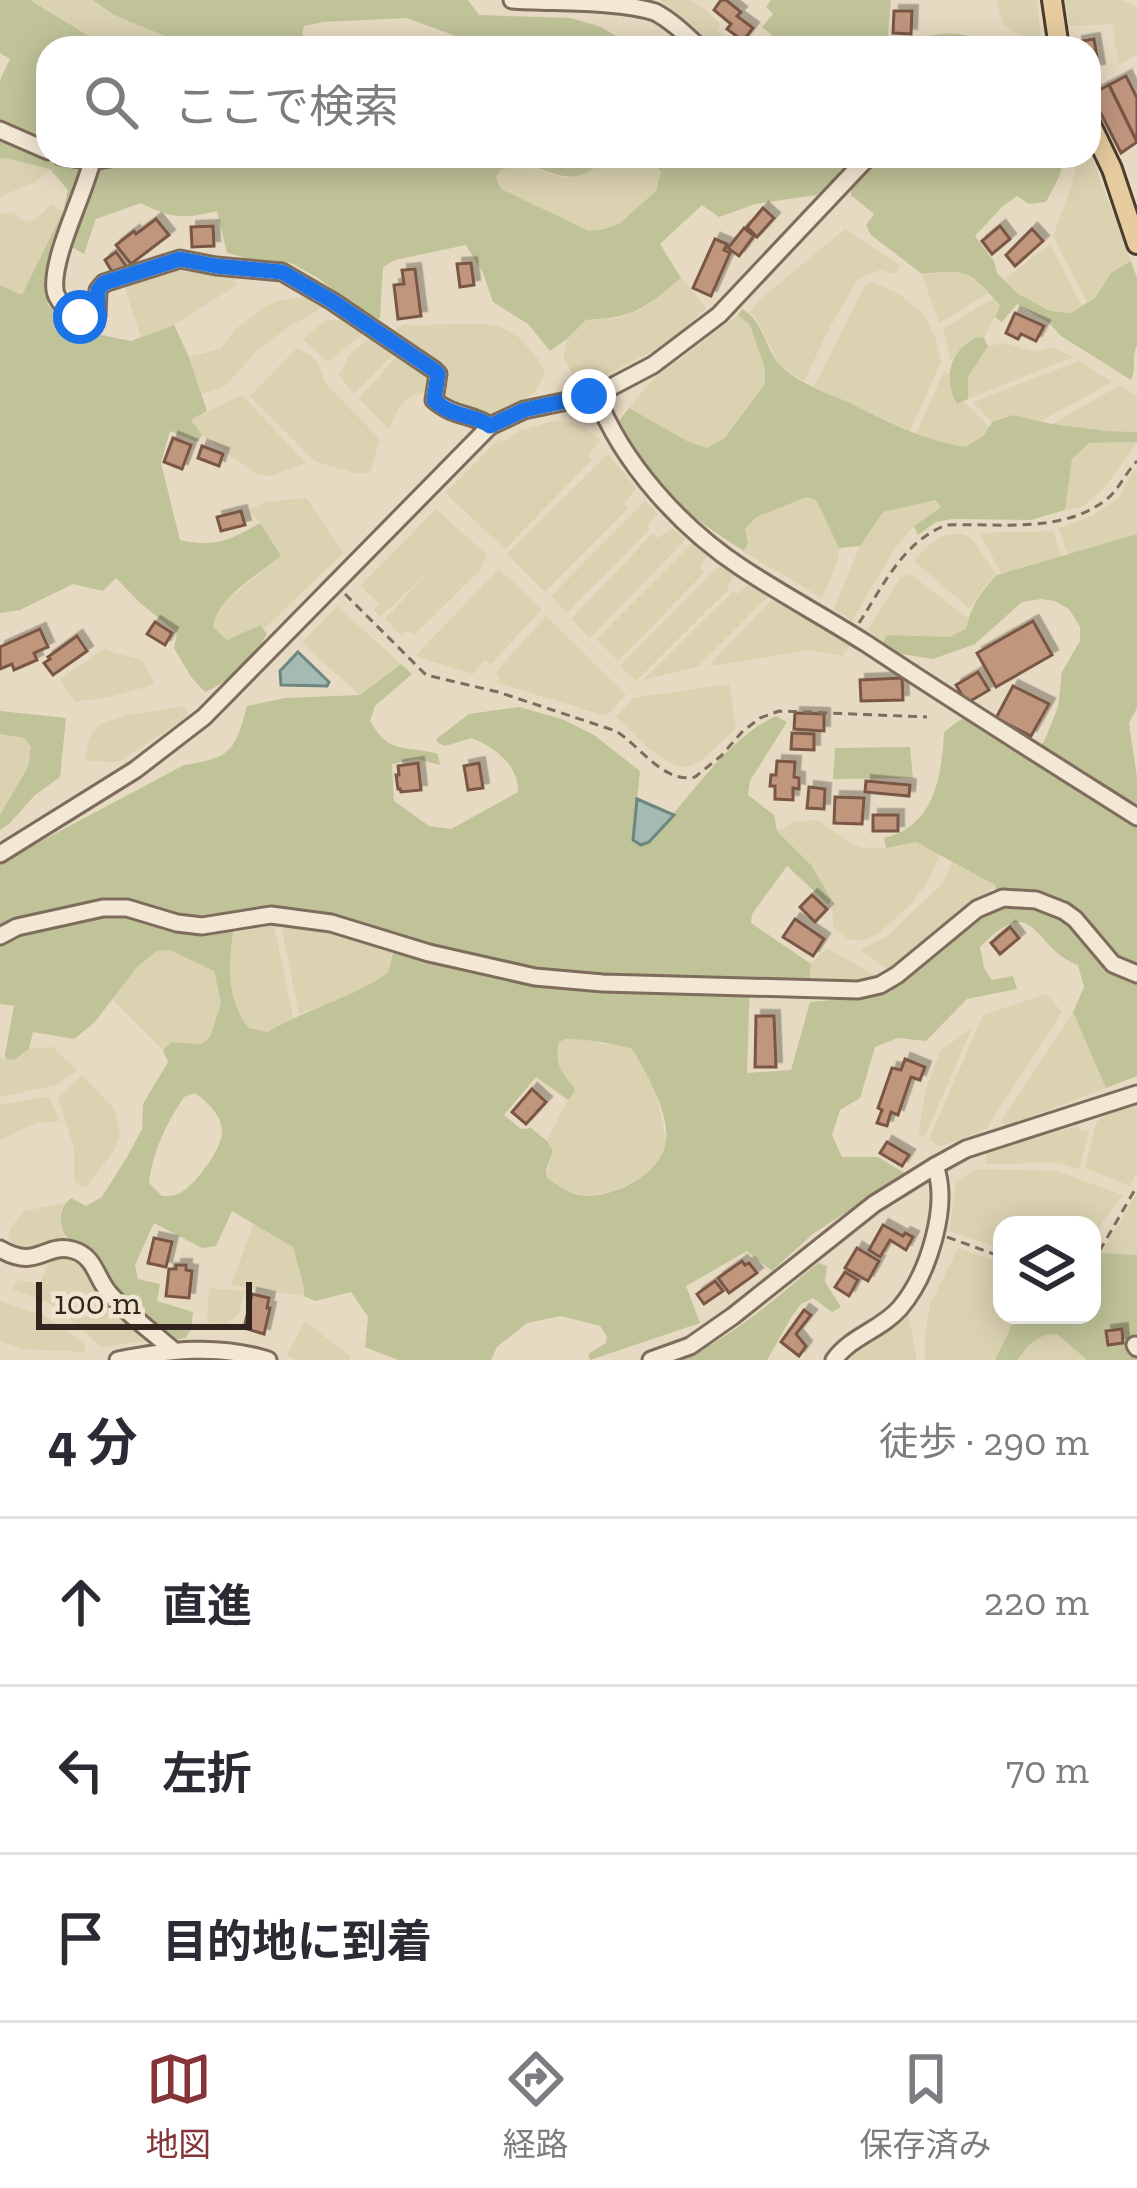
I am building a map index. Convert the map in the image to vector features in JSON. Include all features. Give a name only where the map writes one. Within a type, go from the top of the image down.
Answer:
[{"type":"main road","points":[[1052,0],[1057,36]]},
{"type":"main road","points":[[1101,146],[1137,244]]},
{"type":"street","points":[[512,0],[635,5],[687,36]]},
{"type":"street","points":[[0,130],[36,146]]},
{"type":"street","points":[[90,168],[61,253],[55,289],[74,316],[88,320],[97,316],[98,290],[104,283],[180,259],[282,272],[434,370],[439,380],[434,400],[441,407],[490,426]]},
{"type":"street","points":[[0,854],[82,806],[176,741],[490,426],[524,410],[596,395],[652,365],[719,315],[858,168]]},
{"type":"street","points":[[596,395],[629,457],[703,538],[739,566],[1137,818]]},
{"type":"street","points":[[0,935],[16,927],[103,908],[127,908],[202,926],[271,915],[331,922],[429,953],[535,977],[858,990],[897,975],[977,909],[1004,898],[1036,900],[1064,911],[1113,964],[1137,974]]},
{"type":"street","points":[[651,1360],[690,1346],[874,1204],[966,1149],[1137,1094]]},
{"type":"street","points":[[833,1360],[848,1343],[901,1306],[918,1277],[936,1233],[941,1181],[935,1166]]},
{"type":"street","points":[[0,1249],[27,1259],[59,1249],[80,1253],[94,1265],[108,1292],[173,1351]]},
{"type":"street","points":[[694,1360],[704,1335]]},
{"type":"street","points":[[118,1360],[216,1348],[268,1360]]},
{"type":"path","points":[[851,634],[902,557],[934,530],[947,525],[1064,521],[1112,496],[1137,461]]},
{"type":"path","points":[[335,584],[426,675],[498,692],[616,730],[659,767],[685,779],[695,777],[760,718],[779,711],[928,717]]},
{"type":"path","points":[[1101,1248],[1137,1186]]},
{"type":"path","points":[[936,1233],[993,1254]]},
{"type":"shaded area","points":[[30,0],[93,0],[114,15],[165,36],[89,36]]},
{"type":"shaded area","points":[[660,0],[689,0],[721,25],[717,30],[725,36],[702,36]]},
{"type":"shaded area","points":[[996,0],[1037,0],[1041,36],[1020,36],[1003,24]]},
{"type":"shaded area","points":[[1065,0],[1121,0],[1137,7],[1137,54],[1119,65],[1112,24],[1069,26]]},
{"type":"shaded area","points":[[0,159],[50,169],[37,181],[0,197]]},
{"type":"shaded area","points":[[509,168],[531,168],[566,178],[594,168],[661,171],[656,191],[620,223],[589,231],[500,189],[496,179],[501,170]]},
{"type":"shaded area","points":[[1076,168],[1096,168],[1131,261],[1111,273],[1096,297],[1087,302],[1053,236]]},
{"type":"shaded area","points":[[51,205],[64,212],[22,296],[0,285],[0,213],[13,212],[21,220],[33,221]]},
{"type":"shaded area","points":[[845,229],[901,266],[895,274],[880,270],[858,279],[804,381],[781,367],[755,316],[749,313]]},
{"type":"shaded area","points":[[1050,244],[1082,306],[1071,313],[1050,311],[1018,295],[1004,280]]},
{"type":"shaded area","points":[[167,269],[234,278],[237,285],[174,325],[141,337],[125,288]]},
{"type":"shaded area","points":[[961,271],[989,293],[939,323],[922,275]]},
{"type":"shaded area","points":[[681,278],[706,308],[655,350],[580,388],[564,359],[568,338],[586,320],[620,318],[644,308]]},
{"type":"shaded area","points":[[871,282],[897,293],[923,313],[935,337],[941,362],[910,431],[814,387],[865,285]]},
{"type":"shaded area","points":[[306,297],[323,307],[258,350],[225,386],[202,394],[189,357],[220,349],[265,306]]},
{"type":"shaded area","points":[[994,298],[1000,305],[984,338],[966,342],[951,361],[943,329]]},
{"type":"shaded area","points":[[738,315],[750,325],[765,383],[725,438],[707,448],[629,408],[651,381]]},
{"type":"shaded area","points":[[327,320],[340,320],[365,332],[328,362],[302,339]]},
{"type":"shaded area","points":[[490,324],[520,338],[545,372],[535,393],[490,417],[445,401],[442,389],[391,333],[401,325]]},
{"type":"shaded area","points":[[372,336],[394,354],[354,394],[339,375],[350,354]]},
{"type":"shaded area","points":[[1005,343],[1036,352],[1051,347],[1073,357],[968,399],[968,377],[979,359],[988,346]]},
{"type":"shaded area","points":[[297,348],[312,356],[325,383],[380,439],[370,473],[316,462],[250,396]]},
{"type":"shaded area","points":[[398,355],[432,374],[429,391],[409,397],[389,429],[359,398]]},
{"type":"shaded area","points":[[1079,361],[1112,382],[1041,421],[1013,415],[992,422],[973,402]]},
{"type":"shaded area","points":[[944,371],[950,375],[956,404],[964,402],[989,427],[966,448],[916,434]]},
{"type":"shaded area","points":[[1120,385],[1137,397],[1137,432],[1052,424]]},
{"type":"shaded area","points":[[242,395],[306,463],[270,476],[255,473],[202,435],[191,420]]},
{"type":"shaded area","points":[[553,421],[572,423],[601,440],[588,455],[592,460],[505,549],[445,493],[499,439],[504,442],[519,431]]},
{"type":"shaded area","points":[[1137,442],[1105,487],[1082,507],[1065,510],[1072,459],[1089,443]]},
{"type":"shaded area","points":[[608,454],[636,488],[624,504],[628,509],[545,592],[507,554]]},
{"type":"shaded area","points":[[1137,470],[1137,535],[1068,556],[1059,528],[1094,515],[1119,497]]},
{"type":"shaded area","points":[[807,497],[816,500],[839,548],[822,598],[744,552],[748,543],[745,529],[756,517]]},
{"type":"shaded area","points":[[307,498],[343,553],[263,630],[259,626],[227,640],[213,627],[221,605],[281,556],[248,510],[265,502]]},
{"type":"shaded area","points":[[936,499],[941,507],[914,526],[895,548],[852,621],[834,609],[860,546],[883,512]]},
{"type":"shaded area","points":[[645,501],[658,514],[648,525],[650,529],[567,613],[551,596]]},
{"type":"shaded area","points":[[436,509],[487,555],[480,570],[414,635],[407,630],[402,636],[385,619],[434,567],[380,617],[374,610],[379,603],[360,586]]},
{"type":"shaded area","points":[[672,528],[686,539],[590,638],[571,619],[653,533],[658,538]]},
{"type":"shaded area","points":[[1053,531],[1062,558],[1002,574],[979,533]]},
{"type":"shaded area","points":[[953,534],[973,540],[997,575],[970,609],[914,561],[930,544]]},
{"type":"shaded area","points":[[692,543],[707,556],[700,567],[704,573],[618,661],[596,639]]},
{"type":"shaded area","points":[[720,565],[735,575],[729,589],[636,681],[620,666]]},
{"type":"shaded area","points":[[499,569],[542,609],[491,664],[485,660],[473,674],[415,656]]},
{"type":"shaded area","points":[[910,574],[968,618],[966,630],[948,638],[888,635],[883,642],[868,630],[900,578]]},
{"type":"shaded area","points":[[751,582],[768,597],[699,666],[643,680],[733,591],[738,594]]},
{"type":"shaded area","points":[[772,600],[851,645],[842,656],[810,650],[714,666],[712,662]]},
{"type":"shaded area","points":[[337,606],[401,664],[360,695],[302,643]]},
{"type":"shaded area","points":[[546,616],[626,695],[606,716],[495,682],[500,678],[496,672]]},
{"type":"shaded area","points":[[105,648],[142,660],[155,684],[75,702],[60,679]]},
{"type":"shaded area","points":[[729,684],[736,728],[701,761],[687,767],[676,766],[648,748],[616,717],[633,698]]},
{"type":"shaded area","points":[[184,706],[188,713],[184,719],[118,762],[85,761],[89,738],[100,724]]},
{"type":"shaded area","points":[[0,734],[24,738],[31,747],[28,767],[0,815]]},
{"type":"shaded area","points":[[817,820],[864,848],[916,842],[940,855],[911,904],[878,934],[862,941],[848,939],[833,927],[832,899],[811,865],[777,831],[795,822]]},
{"type":"shaded area","points":[[952,862],[996,885],[889,970],[860,950],[886,937],[944,882]]},
{"type":"shaded area","points":[[274,925],[293,1017],[268,1032],[247,1028],[238,1014],[228,966],[234,933]]},
{"type":"shaded area","points":[[282,929],[327,931],[392,951],[388,974],[364,990],[299,1014]]},
{"type":"shaded area","points":[[827,948],[875,975],[866,981],[806,984],[811,964]]},
{"type":"shaded area","points":[[170,949],[214,971],[221,1003],[210,1038],[202,1044],[171,1042],[163,1050],[111,998],[137,967],[157,951]]},
{"type":"shaded area","points":[[1046,994],[1062,1012],[986,1129],[939,1147],[929,1139],[983,1015]]},
{"type":"shaded area","points":[[1073,1012],[1106,1088],[1006,1126],[1002,1120]]},
{"type":"shaded area","points":[[972,1028],[924,1138],[918,1134],[926,1090],[940,1051]]},
{"type":"shaded area","points":[[566,1039],[632,1049],[656,1092],[667,1143],[658,1161],[638,1180],[610,1192],[588,1196],[564,1190],[546,1177],[553,1151],[547,1141],[574,1093],[560,1072],[556,1055],[559,1042]]},
{"type":"shaded area","points":[[52,1047],[77,1070],[56,1085],[0,1097],[0,1058],[14,1060],[29,1049]]},
{"type":"shaded area","points":[[82,1075],[115,1110],[120,1134],[115,1149],[86,1187],[74,1182],[74,1149],[58,1097]]},
{"type":"shaded area","points":[[49,1096],[60,1121],[36,1123],[0,1140],[0,1105]]},
{"type":"shaded area","points":[[1137,1105],[1137,1172],[1130,1186],[1085,1168],[1097,1121]]},
{"type":"shaded area","points":[[1077,1126],[1089,1131],[1079,1169],[1059,1163],[985,1164],[987,1153]]},
{"type":"shaded area","points":[[975,1169],[1056,1171],[1123,1195],[1101,1224],[1101,1216],[993,1216],[993,1246],[949,1231],[956,1182]]},
{"type":"shaded area","points":[[1137,1193],[1137,1255],[1101,1253]]},
{"type":"shaded area","points":[[64,1203],[60,1212],[66,1238],[31,1251],[12,1244],[8,1236],[24,1211]]},
{"type":"shaded area","points":[[254,1223],[293,1247],[304,1296],[231,1285]]},
{"type":"shaded area","points":[[958,1248],[993,1260],[993,1324],[1014,1324],[995,1360],[925,1360],[930,1305]]},
{"type":"shaded area","points":[[63,1257],[83,1266],[99,1291],[148,1341],[101,1347],[49,1303],[13,1289],[18,1280],[40,1284],[48,1263]]},
{"type":"shaded area","points":[[209,1288],[245,1291],[238,1315],[226,1324],[207,1323]]},
{"type":"shaded area","points":[[0,1301],[44,1316],[85,1345],[84,1352],[24,1349],[0,1341]]},
{"type":"shaded area","points":[[908,1312],[917,1360],[842,1360],[843,1357]]},
{"type":"shaded area","points":[[305,1321],[349,1360],[296,1360],[287,1355]]},
{"type":"shaded area","points":[[1045,1334],[1057,1334],[1087,1360],[1018,1360],[1028,1344]]},
{"type":"green space","points":[[0,0],[30,0],[89,36],[36,36],[36,166],[0,159],[0,80],[10,59],[0,53]]},
{"type":"green space","points":[[93,0],[468,0],[479,15],[571,18],[616,36],[456,36],[407,18],[323,22],[304,26],[302,35],[306,36],[165,36],[114,15]]},
{"type":"green space","points":[[771,0],[891,0],[890,36],[773,36],[762,27],[773,14],[766,7]]},
{"type":"green space","points":[[46,168],[509,168],[496,178],[501,189],[589,231],[620,223],[656,191],[661,171],[657,168],[848,168],[816,195],[756,204],[719,217],[702,205],[660,244],[681,278],[638,310],[586,320],[550,351],[528,324],[493,302],[466,245],[395,260],[383,267],[380,319],[362,312],[291,263],[227,253],[217,211],[178,216],[141,203],[96,219],[84,254],[68,245],[57,251],[45,277],[48,305],[64,323],[131,341],[174,325],[207,411],[191,420],[202,435],[198,442],[170,431],[161,463],[180,540],[222,541],[260,523],[281,556],[240,587],[216,616],[213,627],[227,640],[260,625],[267,634],[240,668],[205,692],[174,648],[177,633],[116,578],[103,591],[73,584],[20,610],[0,613],[0,285],[22,295],[63,212],[68,190]]},
{"type":"green space","points":[[535,168],[593,168],[566,176]]},
{"type":"green space","points":[[872,168],[1062,168],[1046,202],[1029,204],[1017,196],[975,236],[997,273],[1018,294],[1050,311],[1071,313],[1096,297],[1111,273],[1131,261],[1137,278],[1137,345],[1131,380],[1017,304],[1002,322],[995,317],[1000,305],[973,278],[959,273],[922,274],[871,235],[866,225],[874,214],[851,190]]},
{"type":"green space","points":[[742,309],[756,321],[777,362],[790,374],[934,440],[966,447],[984,435],[992,422],[1013,415],[1052,424],[1137,432],[1137,442],[1089,443],[1072,459],[1065,510],[1031,520],[952,519],[936,522],[918,535],[914,526],[941,507],[936,500],[883,512],[860,546],[839,548],[816,500],[807,497],[756,517],[745,529],[748,543],[744,551],[705,525],[654,480],[619,421],[629,408],[707,448],[725,438],[765,383],[750,325],[738,315]]},
{"type":"green space","points":[[976,337],[984,338],[988,346],[968,377],[968,399],[957,404],[950,385],[951,366],[960,350]]},
{"type":"green space","points":[[1137,534],[1137,708],[1129,723],[1137,778],[1137,1076],[1106,1088],[1073,1012],[1084,987],[1078,965],[1024,923],[999,930],[980,947],[984,968],[992,980],[1013,976],[1017,989],[967,999],[926,1041],[898,1038],[875,1047],[860,1098],[840,1110],[832,1135],[842,1157],[878,1157],[906,1174],[814,1233],[772,1271],[747,1251],[686,1286],[700,1323],[590,1360],[588,1354],[606,1343],[607,1336],[600,1326],[561,1316],[527,1323],[497,1347],[491,1360],[398,1360],[365,1347],[368,1317],[351,1292],[315,1301],[304,1296],[293,1247],[232,1211],[216,1246],[202,1248],[154,1223],[135,1265],[138,1279],[160,1284],[157,1301],[193,1312],[186,1338],[175,1340],[129,1306],[99,1259],[66,1236],[62,1209],[71,1198],[86,1206],[102,1197],[142,1129],[143,1104],[168,1062],[163,1050],[171,1042],[202,1044],[210,1037],[221,1003],[214,971],[170,950],[157,951],[74,1039],[33,1032],[29,1049],[14,1060],[6,1059],[14,1006],[0,1004],[0,863],[184,765],[229,750],[247,706],[285,698],[360,695],[401,664],[412,674],[375,706],[370,721],[391,744],[438,754],[440,765],[417,759],[392,764],[394,801],[429,826],[451,829],[518,792],[510,765],[489,746],[472,738],[445,746],[438,743],[436,739],[469,714],[519,707],[562,719],[594,735],[640,771],[633,840],[641,845],[649,842],[724,755],[776,716],[787,722],[750,781],[748,795],[774,815],[777,831],[811,865],[832,900],[828,904],[787,866],[752,914],[751,923],[811,964],[806,984],[750,980],[747,1073],[791,1070],[810,1002],[886,991],[998,906],[995,885],[916,842],[886,848],[884,838],[901,832],[924,811],[937,782],[944,732],[964,717],[1029,753],[1044,742],[1058,707],[1062,672],[1080,641],[1080,627],[1069,609],[1041,599],[1022,602],[975,644],[933,659],[901,654],[883,642],[887,635],[949,637],[966,629],[977,600],[997,575]],"holes":[[[285,908],[329,915],[397,936],[388,973],[268,1032],[248,1028],[231,988],[236,916]],[[582,1040],[632,1049],[657,1096],[666,1135],[661,1156],[645,1174],[612,1192],[577,1194],[547,1178],[553,1151],[547,1141],[504,1115],[536,1077],[568,1100],[574,1093],[558,1062],[559,1042]],[[195,1093],[213,1109],[221,1138],[193,1182],[178,1194],[162,1196],[149,1183],[151,1171],[162,1137],[184,1097]]]},
{"type":"green space","points":[[0,711],[66,718],[60,777],[0,830],[0,815],[28,767],[31,747],[24,738],[0,734]]},
{"type":"green space","points":[[910,747],[913,778],[833,779],[835,748]]},
{"type":"green space","points":[[1101,1253],[1137,1255],[1137,1360],[1087,1360],[1057,1334],[1034,1341],[1018,1360],[995,1360],[1012,1325],[1101,1324]]},
{"type":"green space","points":[[818,1263],[827,1266],[825,1282],[841,1307],[832,1312],[813,1298],[801,1304],[767,1360],[677,1360],[733,1330]]},
{"type":"water","points":[[298,652],[329,682],[327,686],[281,685],[280,671]]},
{"type":"water","points":[[637,799],[674,815],[641,845],[633,840]]},
{"type":"building","points":[[726,0],[753,28],[747,36],[736,36],[727,29],[731,24],[714,10]]},
{"type":"building","points":[[894,11],[912,11],[911,34],[893,33]]},
{"type":"building","points":[[1126,76],[1137,98],[1137,142],[1109,85]]},
{"type":"building","points":[[1109,85],[1137,142],[1121,153],[1101,114],[1101,89]]},
{"type":"building","points":[[763,208],[774,218],[757,237],[747,227]]},
{"type":"building","points":[[156,219],[169,235],[131,264],[116,245]]},
{"type":"building","points":[[213,226],[214,246],[192,247],[191,227]]},
{"type":"building","points":[[1000,226],[1010,239],[992,254],[982,241]]},
{"type":"building","points":[[744,228],[754,236],[739,256],[728,248]]},
{"type":"building","points":[[1032,229],[1043,241],[1015,266],[1006,255]]},
{"type":"building","points":[[715,239],[727,244],[724,250],[730,253],[711,296],[693,288]]},
{"type":"building","points":[[116,252],[126,266],[114,275],[105,260]]},
{"type":"building","points":[[471,263],[474,285],[460,287],[457,264]]},
{"type":"building","points":[[415,269],[421,316],[398,319],[394,285],[404,284],[402,270]]},
{"type":"building","points":[[1015,313],[1044,326],[1036,341],[1006,333]]},
{"type":"building","points":[[173,438],[191,445],[182,469],[164,462]]},
{"type":"building","points":[[202,446],[223,454],[219,466],[198,458]]},
{"type":"building","points":[[241,511],[245,525],[221,531],[217,517]]},
{"type":"building","points":[[1033,621],[1052,655],[996,687],[977,653]]},
{"type":"building","points":[[155,622],[172,633],[165,645],[147,634]]},
{"type":"building","points":[[40,629],[48,647],[34,653],[37,660],[14,670],[12,664],[0,669],[0,647]]},
{"type":"building","points":[[77,636],[87,651],[53,675],[44,663]]},
{"type":"building","points":[[978,672],[989,690],[967,703],[956,685]]},
{"type":"building","points":[[902,678],[903,700],[861,701],[860,680]]},
{"type":"building","points":[[1013,686],[1049,704],[1031,736],[996,718]]},
{"type":"building","points":[[795,713],[824,714],[824,731],[794,729]]},
{"type":"building","points":[[792,733],[814,734],[814,750],[791,749]]},
{"type":"building","points":[[777,761],[795,762],[799,789],[793,788],[793,800],[775,799],[775,786],[770,786]]},
{"type":"building","points":[[418,763],[421,790],[401,792],[398,766]]},
{"type":"building","points":[[479,763],[483,788],[468,790],[464,766]]},
{"type":"building","points":[[866,781],[910,785],[909,796],[865,792]]},
{"type":"building","points":[[809,787],[825,789],[824,809],[807,808]]},
{"type":"building","points":[[835,797],[864,798],[862,824],[834,823]]},
{"type":"building","points":[[873,815],[898,815],[898,831],[873,831]]},
{"type":"building","points":[[812,895],[827,909],[815,922],[800,907]]},
{"type":"building","points":[[795,919],[824,939],[813,956],[783,937]]},
{"type":"building","points":[[1010,927],[1019,938],[1000,954],[991,943]]},
{"type":"building","points":[[756,1016],[774,1016],[776,1067],[755,1067]]},
{"type":"building","points":[[905,1059],[925,1067],[920,1080],[911,1077],[898,1115],[891,1112],[887,1126],[877,1123],[892,1068],[901,1070]]},
{"type":"building","points":[[532,1089],[546,1102],[526,1124],[512,1112]]},
{"type":"building","points":[[887,1142],[909,1155],[902,1166],[880,1153]]},
{"type":"building","points":[[883,1225],[913,1237],[906,1250],[890,1240],[880,1257],[869,1250]]},
{"type":"building","points":[[154,1238],[172,1242],[166,1267],[148,1263]]},
{"type":"building","points":[[857,1248],[879,1261],[868,1281],[845,1268]]},
{"type":"building","points":[[742,1261],[757,1273],[729,1293],[718,1278]]},
{"type":"building","points":[[176,1265],[192,1271],[189,1298],[166,1296],[169,1269]]},
{"type":"building","points":[[845,1272],[858,1280],[849,1296],[835,1287]]},
{"type":"building","points":[[715,1281],[723,1291],[704,1304],[697,1294]]},
{"type":"building","points":[[252,1294],[269,1298],[264,1334],[244,1328]]},
{"type":"building","points":[[804,1310],[811,1315],[796,1334],[806,1346],[799,1356],[781,1342]]},
{"type":"building","points":[[1122,1329],[1123,1343],[1108,1345],[1106,1331]]},
{"type":"route","points":[[80,317],[97,316],[98,290],[104,283],[180,259],[282,272],[434,370],[439,380],[434,400],[450,413],[490,426],[524,410],[589,396]]}]
